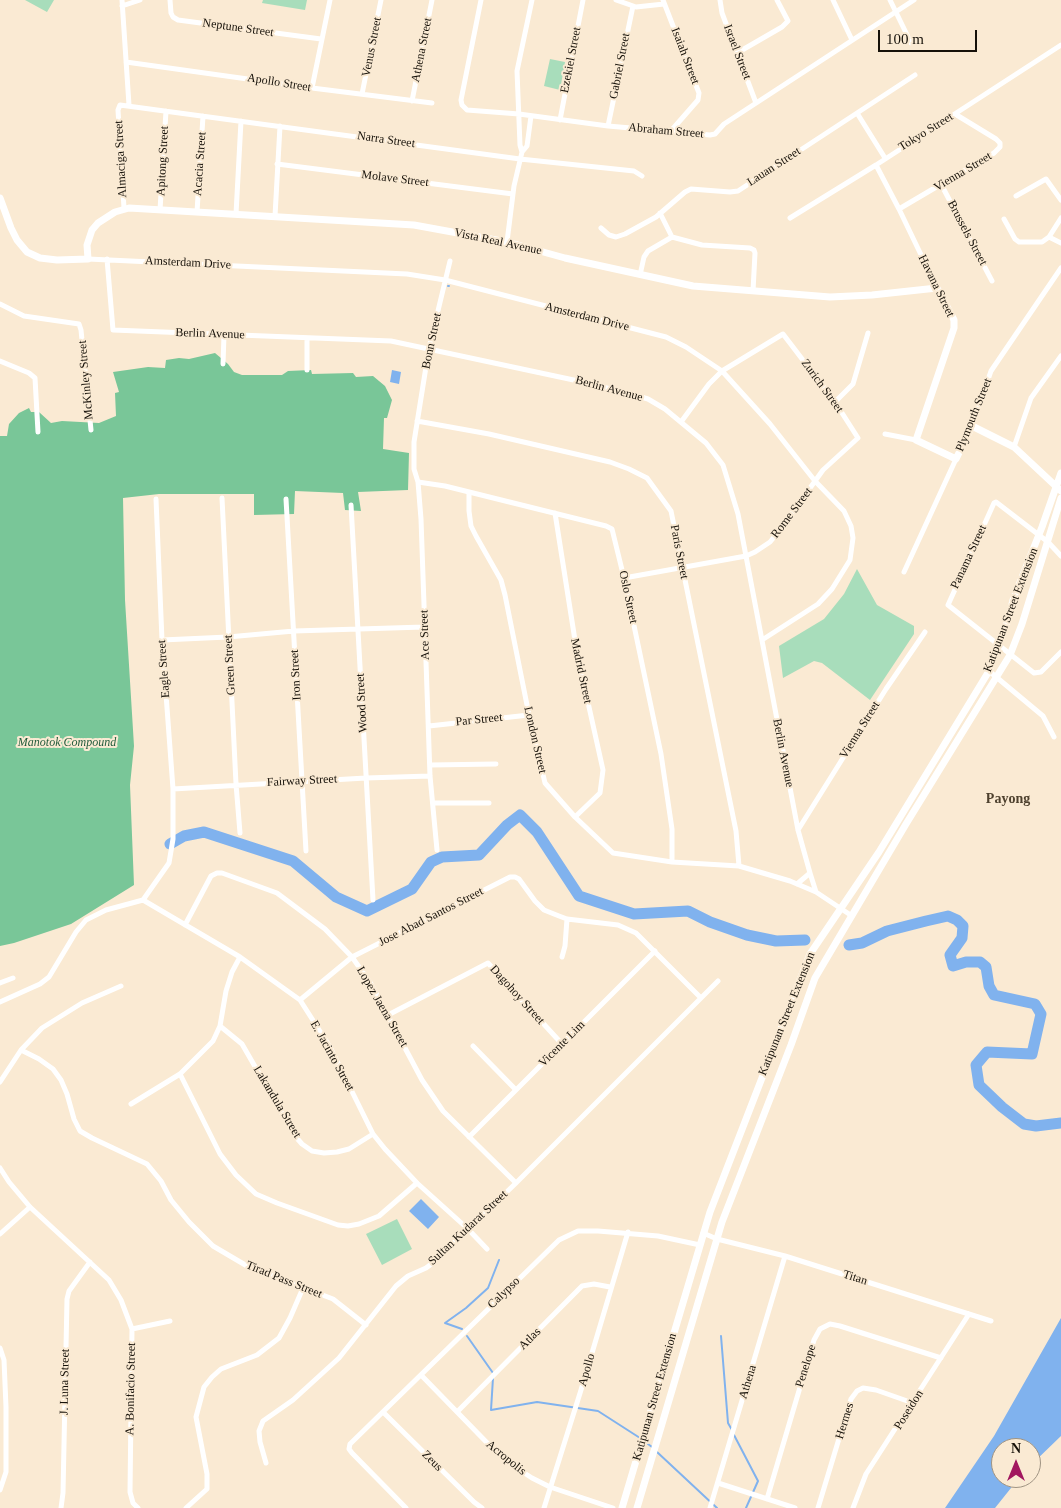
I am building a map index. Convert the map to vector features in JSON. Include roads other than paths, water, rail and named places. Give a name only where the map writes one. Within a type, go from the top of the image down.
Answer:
[{"type":"street","points":[[122,3],[140,0]]},
{"type":"street","name":"Neptune Street","points":[[170,0],[171,13],[178,20],[321,39]]},
{"type":"street","points":[[312,88],[330,0]]},
{"type":"street","name":"Venus Street","points":[[362,94],[381,0]]},
{"type":"street","name":"Athena Street","points":[[412,101],[432,0]]},
{"type":"street","name":"Abraham Street","points":[[481,0],[461,100],[462,105],[467,110],[519,114],[608,126],[715,134],[724,124],[914,0]]},
{"type":"street","points":[[507,242],[513,194],[522,152],[517,71],[532,0]]},
{"type":"street","name":"Ezekiel Street","points":[[560,120],[583,0]]},
{"type":"street","points":[[616,0],[632,6],[663,2]]},
{"type":"street","name":"Israel Street","points":[[720,0],[722,13],[756,103]]},
{"type":"street","points":[[737,53],[782,27],[788,21],[777,0]]},
{"type":"street","points":[[834,0],[852,40]]},
{"type":"street","points":[[890,0],[911,44]]},
{"type":"street","name":"Isaiah Street","points":[[663,2],[699,93],[698,100],[670,132]]},
{"type":"street","name":"Almaciga Street","points":[[122,3],[129,105],[120,105],[118,110],[124,208]]},
{"type":"street","name":"Gabriel Street","points":[[608,126],[632,6]]},
{"type":"street","name":"Tokyo Street","points":[[790,218],[876,165],[1061,44]]},
{"type":"street","name":"Apollo Street","points":[[126,62],[432,103]]},
{"type":"street","name":"Lauan Street","points":[[601,228],[609,235],[620,236],[660,213],[685,192],[692,189],[738,191],[915,74]]},
{"type":"street","name":"Narra Street","points":[[129,105],[520,159],[634,171],[642,176]]},
{"type":"street","name":"Apitong Street","points":[[160,210],[166,111]]},
{"type":"street","points":[[857,113],[885,158]]},
{"type":"street","name":"Vienna Street","points":[[899,208],[994,153],[1000,147],[1000,143],[996,139],[955,114]]},
{"type":"street","name":"Acacia Street","points":[[197,212],[203,116]]},
{"type":"street","points":[[522,152],[527,146],[530,116]]},
{"type":"street","points":[[236,214],[241,121]]},
{"type":"street","points":[[275,216],[280,126]]},
{"type":"street","name":"Molave Street","points":[[277,164],[513,194]]},
{"type":"street","name":"Havana Street","points":[[876,165],[954,320],[954,328],[916,440]]},
{"type":"street","points":[[1016,196],[1046,179],[1061,200]]},
{"type":"street","name":"Brussels Street","points":[[941,184],[992,281]]},
{"type":"street","points":[[0,198],[17,240],[27,252],[40,258],[57,260],[88,259],[87,245],[92,230],[100,221],[124,208]]},
{"type":"street","name":"Vista Real Avenue","points":[[124,208],[414,225],[507,242],[564,258],[693,286],[830,297],[872,295],[937,288]]},
{"type":"street","points":[[660,213],[672,238]]},
{"type":"street","points":[[1004,219],[1015,239],[1019,242],[1042,242],[1049,237],[1061,218]]},
{"type":"street","points":[[1049,237],[1061,243]]},
{"type":"street","points":[[640,275],[644,257],[648,252],[672,238],[702,245],[750,248],[754,250],[753,290]]},
{"type":"street","name":"Amsterdam Drive","points":[[88,259],[407,274],[446,280],[666,337],[686,347],[722,371],[770,424],[815,481],[844,511],[850,526],[853,538],[850,560],[832,590],[818,604],[762,640]]},
{"type":"street","name":"Berlin Avenue","points":[[107,259],[113,330],[391,341],[429,348],[583,382],[648,399],[665,409],[706,443],[723,465],[738,514],[798,830],[816,892]]},
{"type":"street","name":"Bonn Street","points":[[417,421],[429,348],[450,261]]},
{"type":"street","name":"Plymouth Street","points":[[904,572],[972,426],[992,371],[1061,268]]},
{"type":"street","name":"McKinley Street","points":[[0,304],[24,316],[79,324],[91,430]]},
{"type":"street","points":[[835,402],[853,384],[868,333]]},
{"type":"street","points":[[223,364],[224,335]]},
{"type":"street","name":"Zurich Street","points":[[722,371],[781,335],[785,336],[835,402],[858,436],[857,440]]},
{"type":"street","points":[[307,338],[307,370]]},
{"type":"street","points":[[1014,447],[1032,398],[1061,356]]},
{"type":"street","points":[[0,361],[30,373],[35,378],[38,432]]},
{"type":"street","points":[[681,422],[709,384],[722,371]]},
{"type":"street","name":"Ace Street","points":[[417,421],[414,442],[414,468],[418,482],[430,776],[437,850]]},
{"type":"street","name":"Paris Street","points":[[417,421],[489,434],[610,462],[647,478],[671,511],[736,831],[739,866]]},
{"type":"street","points":[[972,426],[1014,447],[1059,489]]},
{"type":"street","points":[[885,434],[916,440],[956,459]]},
{"type":"street","name":"Rome Street","points":[[624,578],[746,556],[755,552],[770,542],[823,470],[857,440]]},
{"type":"street","name":"Katipunan Street Extension","points":[[622,1508],[713,1203],[810,954],[879,852],[989,671],[1008,620],[1013,600],[1059,489],[1061,473]]},
{"type":"street","name":"Oslo Street","points":[[418,482],[445,486],[612,529],[661,754],[672,828],[672,862]]},
{"type":"street","name":"London Street","points":[[469,492],[471,526],[501,580],[506,595],[529,715],[545,783],[575,817],[613,853],[672,862],[739,866],[797,884],[816,892]]},
{"type":"street","name":"Green Street","points":[[222,498],[240,833]]},
{"type":"street","name":"Katipunan Street Extension","points":[[637,1508],[732,1192],[791,1045],[815,978],[936,774],[1010,655],[1022,624],[1061,498]]},
{"type":"street","name":"Eagle Street","points":[[143,900],[169,863],[174,839],[173,789],[162,640],[156,499]]},
{"type":"street","name":"Iron Street","points":[[286,499],[306,851]]},
{"type":"street","name":"Panama Street","points":[[998,644],[948,604],[994,503],[998,502],[1038,537]]},
{"type":"street","name":"Wood Street","points":[[351,506],[373,900]]},
{"type":"street","name":"Madrid Street","points":[[555,513],[577,653],[603,770],[600,793],[575,817]]},
{"type":"street","points":[[1038,537],[1048,542],[1061,556]]},
{"type":"street","points":[[162,640],[294,631],[424,627]]},
{"type":"street","name":"Vienna Street","points":[[798,830],[886,689],[925,632]]},
{"type":"street","points":[[998,644],[1037,674],[1061,652]]},
{"type":"street","points":[[989,671],[1043,716],[1054,737]]},
{"type":"street","name":"Par Street","points":[[429,726],[529,715]]},
{"type":"street","points":[[430,765],[496,764]]},
{"type":"street","points":[[929,770],[936,774]]},
{"type":"street","name":"Fairway Street","points":[[173,789],[236,784],[430,776]]},
{"type":"street","points":[[433,803],[488,802]]},
{"type":"street","name":"Lopez Jaena Street","points":[[185,925],[211,876],[222,873],[277,893],[325,929],[352,957],[371,984],[422,1080],[443,1112],[516,1183]]},
{"type":"street","points":[[797,884],[810,873]]},
{"type":"street","name":"Jose Abad Santos Street","points":[[300,1000],[352,957],[510,877],[519,879],[544,910],[567,919]]},
{"type":"street","points":[[816,892],[839,911],[851,917]]},
{"type":"street","points":[[0,1002],[40,984],[49,977],[76,932],[86,920],[106,910],[143,900]]},
{"type":"street","name":"E. Jacinto Street","points":[[143,900],[240,957],[300,1000],[330,1047],[373,1134],[385,1150],[487,1249]]},
{"type":"street","points":[[562,957],[565,946],[567,919],[618,925],[636,933],[700,997]]},
{"type":"street","name":"Vicente Lim","points":[[469,1137],[655,951]]},
{"type":"street","points":[[131,1104],[180,1074],[213,1041],[220,1026],[226,990],[232,972],[240,957]]},
{"type":"street","name":"Dagohoy Street","points":[[388,1015],[488,963],[562,1044]]},
{"type":"street","points":[[0,983],[13,978]]},
{"type":"street","name":"Sultan Kudarat Street","points":[[266,1463],[260,1442],[259,1430],[263,1421],[294,1400],[339,1358],[396,1286],[408,1276],[434,1262],[516,1183],[718,981]]},
{"type":"street","points":[[0,1082],[21,1050],[42,1028],[82,1003],[121,986]]},
{"type":"street","name":"Lakandula Street","points":[[220,1026],[242,1044],[295,1136],[302,1144],[312,1151],[324,1153],[337,1152],[349,1149],[373,1134]]},
{"type":"street","points":[[473,1046],[516,1090]]},
{"type":"street","name":"Tirad Pass Street","points":[[21,1050],[53,1069],[67,1094],[74,1119],[80,1131],[146,1164],[161,1181],[171,1200],[188,1222],[213,1246],[247,1266],[333,1299],[366,1325]]},
{"type":"street","points":[[180,1074],[220,1154],[236,1175],[256,1194],[338,1225],[348,1226],[379,1216],[417,1183]]},
{"type":"street","name":"A. Bonifacio Street","points":[[0,1168],[30,1207],[109,1280],[132,1329],[130,1492],[138,1508]]},
{"type":"street","points":[[0,1234],[30,1207]]},
{"type":"street","name":"Calypso","points":[[406,1508],[352,1453],[349,1449],[350,1444],[559,1240],[578,1231],[628,1232],[700,1245]]},
{"type":"street","name":"Apollo","points":[[544,1508],[628,1232]]},
{"type":"street","name":"Titan","points":[[703,1233],[717,1239],[785,1256],[991,1321]]},
{"type":"street","name":"Athena","points":[[710,1508],[785,1256]]},
{"type":"street","name":"J. Luna Street","points":[[61,1508],[63,1494],[67,1299],[69,1291],[90,1262]]},
{"type":"street","name":"Atlas","points":[[457,1412],[582,1286],[594,1284],[610,1287]]},
{"type":"street","points":[[186,1508],[207,1489],[207,1474],[196,1416],[204,1387],[222,1369],[257,1356],[279,1338],[303,1288]]},
{"type":"street","name":"Poseidon","points":[[853,1508],[866,1474],[969,1314]]},
{"type":"street","points":[[132,1329],[170,1321]]},
{"type":"street","name":"Penelope","points":[[767,1499],[814,1340],[820,1329],[830,1324],[840,1326],[941,1358]]},
{"type":"street","points":[[0,1348],[4,1360],[6,1407],[6,1472],[1,1486]]},
{"type":"street","name":"Acropolis","points":[[421,1375],[498,1454],[532,1478],[550,1487],[612,1508]]},
{"type":"street","name":"Hermes","points":[[818,1508],[851,1399],[857,1391],[864,1388],[876,1390],[913,1403]]},
{"type":"street","name":"Zeus","points":[[383,1412],[482,1508]]},
{"type":"street","points":[[718,1483],[795,1508]]},
{"type":"water","points":[[392,370],[401,372],[399,384],[390,382]]},
{"type":"water","points":[[421,1199],[439,1217],[428,1229],[409,1211]]},
{"type":"water","points":[[1061,1318],[1061,1436],[1041,1455],[1041,1438],[993,1438]]},
{"type":"water","points":[[991,1440],[991,1488],[1011,1488],[995,1508],[945,1508]]},
{"type":"waterway","points":[[170,844],[184,836],[204,832],[293,861],[336,897],[367,911],[412,889],[431,862],[442,857],[479,855],[507,825],[520,815],[537,832],[579,896],[634,914],[688,911],[710,922],[747,935],[776,941],[805,940]]},
{"type":"waterway","points":[[849,945],[862,943],[887,931],[926,921],[948,916],[957,920],[963,926],[962,938],[950,955],[953,966],[966,962],[980,962],[986,967],[989,986],[994,995],[1035,1004],[1041,1014],[1032,1054],[987,1052],[976,1065],[979,1085],[1002,1107],[1024,1124],[1036,1126],[1061,1123]]},
{"type":"waterway","points":[[462,1329],[445,1323],[466,1308],[488,1288],[499,1260]]},
{"type":"waterway","points":[[467,1336],[493,1373]]},
{"type":"waterway","points":[[721,1336],[728,1423],[732,1430]]},
{"type":"waterway","points":[[493,1378],[491,1410],[537,1402],[598,1411],[640,1438]]},
{"type":"waterway","points":[[734,1435],[758,1481],[746,1508]]},
{"type":"waterway","points":[[644,1441],[652,1447]]},
{"type":"waterway","points":[[657,1452],[717,1508]]},
{"type":"district","name":"Payong","points":[[1008,799]]},
{"type":"park label","name":"Manotok Compound","points":[[67,743]]}]
